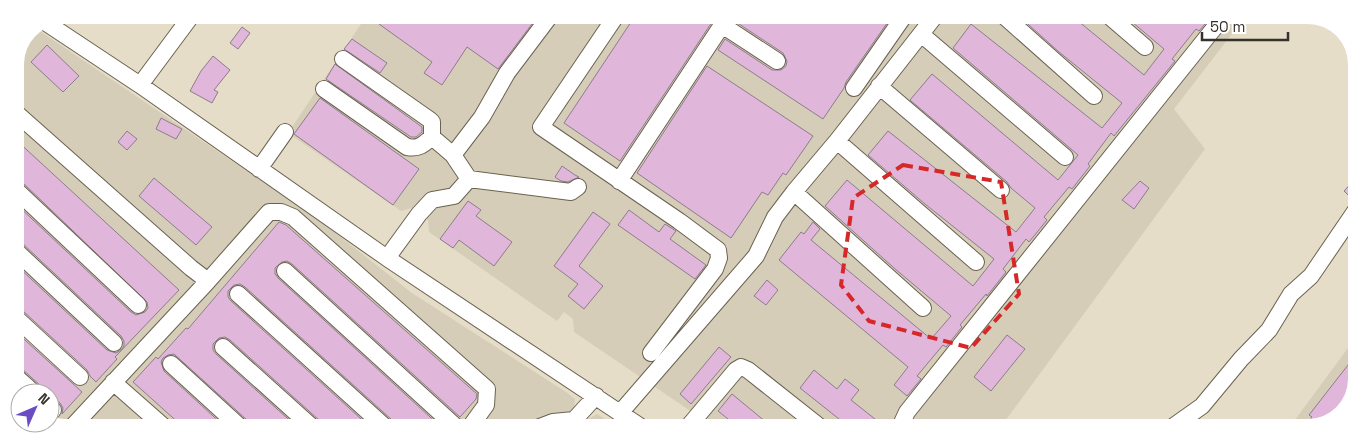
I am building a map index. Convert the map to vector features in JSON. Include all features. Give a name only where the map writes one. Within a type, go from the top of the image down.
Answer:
[{"type":"street","points":[[140,85],[185,24]]},
{"type":"street","points":[[453,155],[482,117],[507,73],[544,24]]},
{"type":"street","points":[[611,24],[541,127],[718,250],[720,258],[715,269],[651,353]]},
{"type":"street","points":[[619,181],[722,24]]},
{"type":"street","points":[[730,24],[777,61]]},
{"type":"street","points":[[854,88],[898,24]]},
{"type":"street","points":[[620,413],[756,256],[775,217],[929,24]]},
{"type":"street","points":[[1013,24],[1094,96]]},
{"type":"street","points":[[1118,24],[1145,47]]},
{"type":"street","points":[[904,419],[907,412],[1217,24]]},
{"type":"street","points":[[51,26],[140,85],[387,258],[629,419]]},
{"type":"street","points":[[921,34],[1065,157]]},
{"type":"street","points":[[324,90],[407,147],[416,149],[421,147],[432,137],[432,122],[430,120],[342,59]]},
{"type":"street","points":[[880,86],[1001,190]]},
{"type":"street","points":[[24,120],[208,281]]},
{"type":"street","points":[[259,170],[285,132]]},
{"type":"street","points":[[432,137],[453,155],[470,179],[571,192],[581,184],[595,163]]},
{"type":"street","points":[[837,140],[976,262]]},
{"type":"street","points":[[387,258],[419,214],[432,200],[454,196],[470,179]]},
{"type":"street","points":[[794,192],[923,308]]},
{"type":"street","points":[[24,197],[138,305]]},
{"type":"street","points":[[79,419],[208,281],[269,212],[281,212],[293,217],[487,390],[486,405],[476,419]]},
{"type":"street","points":[[1184,419],[1202,406],[1241,359],[1269,330],[1291,294],[1311,276],[1348,222]]},
{"type":"street","points":[[24,258],[114,343]]},
{"type":"street","points":[[284,271],[447,419]]},
{"type":"street","points":[[238,294],[377,419]]},
{"type":"street","points":[[24,325],[80,377]]},
{"type":"street","points":[[223,347],[303,419]]},
{"type":"street","points":[[171,364],[232,419]]},
{"type":"street","points":[[695,419],[736,370],[741,367],[748,370],[810,419]]},
{"type":"street","points":[[113,382],[155,419]]},
{"type":"street","points":[[575,419],[596,396]]},
{"type":"highlighted area","points":[[903,165],[1001,182],[1019,294],[971,348],[869,321],[841,285],[853,198]]},
{"type":"shaded area","points":[[361,24],[1240,24],[1174,109],[1205,149],[1007,419],[702,419],[574,332],[573,319],[564,312],[557,321],[429,232],[428,220],[412,208],[401,211],[288,133]]},
{"type":"shaded area","points":[[40,31],[319,220],[412,293],[566,392],[575,399],[574,408],[588,419],[60,419],[60,383],[24,382],[24,63],[30,41]]},
{"type":"shaded area","points":[[1348,348],[1347,390],[1342,402],[1333,411],[1321,417],[1296,419]]},
{"type":"shaded area","points":[[597,414],[605,419],[588,419]]},
{"type":"building","points":[[379,24],[532,24],[498,69],[467,47],[442,85],[424,73],[432,62]]},
{"type":"building","points":[[630,24],[711,24],[620,161],[564,123]]},
{"type":"building","points":[[739,24],[886,24],[823,119],[718,50],[725,39],[772,70],[781,70],[786,66],[787,61],[783,53]]},
{"type":"building","points":[[971,24],[1102,128],[1122,103],[1028,24],[1082,24],[1144,75],[1164,49],[1134,24],[1205,24],[1199,31],[1196,29],[1172,59],[1175,61],[1114,136],[1111,133],[1088,164],[1090,166],[1072,189],[1069,187],[1044,217],[1047,220],[1029,242],[1026,239],[1003,269],[1006,272],[987,296],[986,294],[960,325],[962,327],[946,347],[943,345],[917,376],[921,379],[907,396],[894,385],[908,367],[779,260],[801,232],[804,234],[813,222],[820,229],[811,240],[931,339],[951,316],[825,206],[847,180],[973,286],[994,259],[925,204],[868,155],[888,131],[1016,232],[1035,208],[910,100],[932,74],[1058,180],[1078,155],[953,48]]},
{"type":"building","points":[[242,27],[250,33],[238,49],[230,43]]},
{"type":"building","points":[[352,39],[387,63],[380,73],[344,49]]},
{"type":"building","points":[[47,45],[79,76],[63,92],[31,62]]},
{"type":"building","points":[[213,56],[230,70],[214,90],[218,92],[212,103],[190,91],[201,71]]},
{"type":"building","points":[[335,64],[422,127],[422,132],[416,137],[411,137],[326,79]]},
{"type":"building","points":[[707,66],[813,136],[786,175],[783,173],[768,195],[762,192],[731,238],[637,173]]},
{"type":"building","points":[[320,98],[419,169],[393,205],[294,134]]},
{"type":"building","points":[[161,118],[182,129],[176,139],[156,129]]},
{"type":"building","points":[[127,131],[137,139],[127,150],[118,142]]},
{"type":"building","points":[[24,147],[179,290],[115,357],[117,359],[96,382],[87,370],[24,312],[24,272],[107,350],[116,353],[124,346],[121,336],[24,245],[24,211],[131,312],[136,315],[145,312],[148,308],[147,302],[24,184]]},
{"type":"building","points":[[562,166],[579,177],[568,182],[561,181],[555,177]]},
{"type":"building","points":[[154,178],[212,227],[196,245],[139,196]]},
{"type":"building","points":[[1140,181],[1149,188],[1134,209],[1122,200]]},
{"type":"building","points":[[1348,187],[1348,195],[1344,191]]},
{"type":"building","points":[[468,201],[481,210],[476,216],[512,242],[494,266],[459,240],[453,248],[440,239]]},
{"type":"building","points":[[629,210],[659,232],[665,224],[676,231],[670,239],[706,265],[695,279],[618,225]]},
{"type":"building","points":[[593,212],[610,224],[579,266],[603,286],[584,309],[568,296],[578,284],[554,266]]},
{"type":"building","points":[[279,222],[286,225],[477,394],[476,399],[460,417],[287,261],[282,262],[275,268],[275,274],[278,278],[432,419],[391,419],[240,284],[234,285],[228,291],[228,297],[231,301],[361,419],[318,419],[225,337],[219,338],[213,344],[213,350],[216,354],[288,419],[246,419],[174,354],[163,358],[161,362],[164,371],[216,419],[174,419],[133,382],[156,357],[158,359],[186,328],[188,329]]},
{"type":"building","points":[[767,280],[778,290],[766,305],[754,296]]},
{"type":"building","points":[[1007,335],[1025,349],[991,391],[974,377]]},
{"type":"building","points":[[24,339],[82,392],[62,414],[63,408],[60,403],[60,383],[38,383],[24,371]]},
{"type":"building","points":[[719,347],[731,357],[691,404],[680,394]]},
{"type":"building","points":[[1348,365],[1347,390],[1342,402],[1333,411],[1321,417],[1311,419],[1312,417],[1309,415]]},
{"type":"building","points":[[814,370],[837,389],[845,379],[859,390],[851,400],[875,419],[839,419],[800,388]]},
{"type":"building","points":[[732,394],[762,419],[728,419],[718,411]]}]
